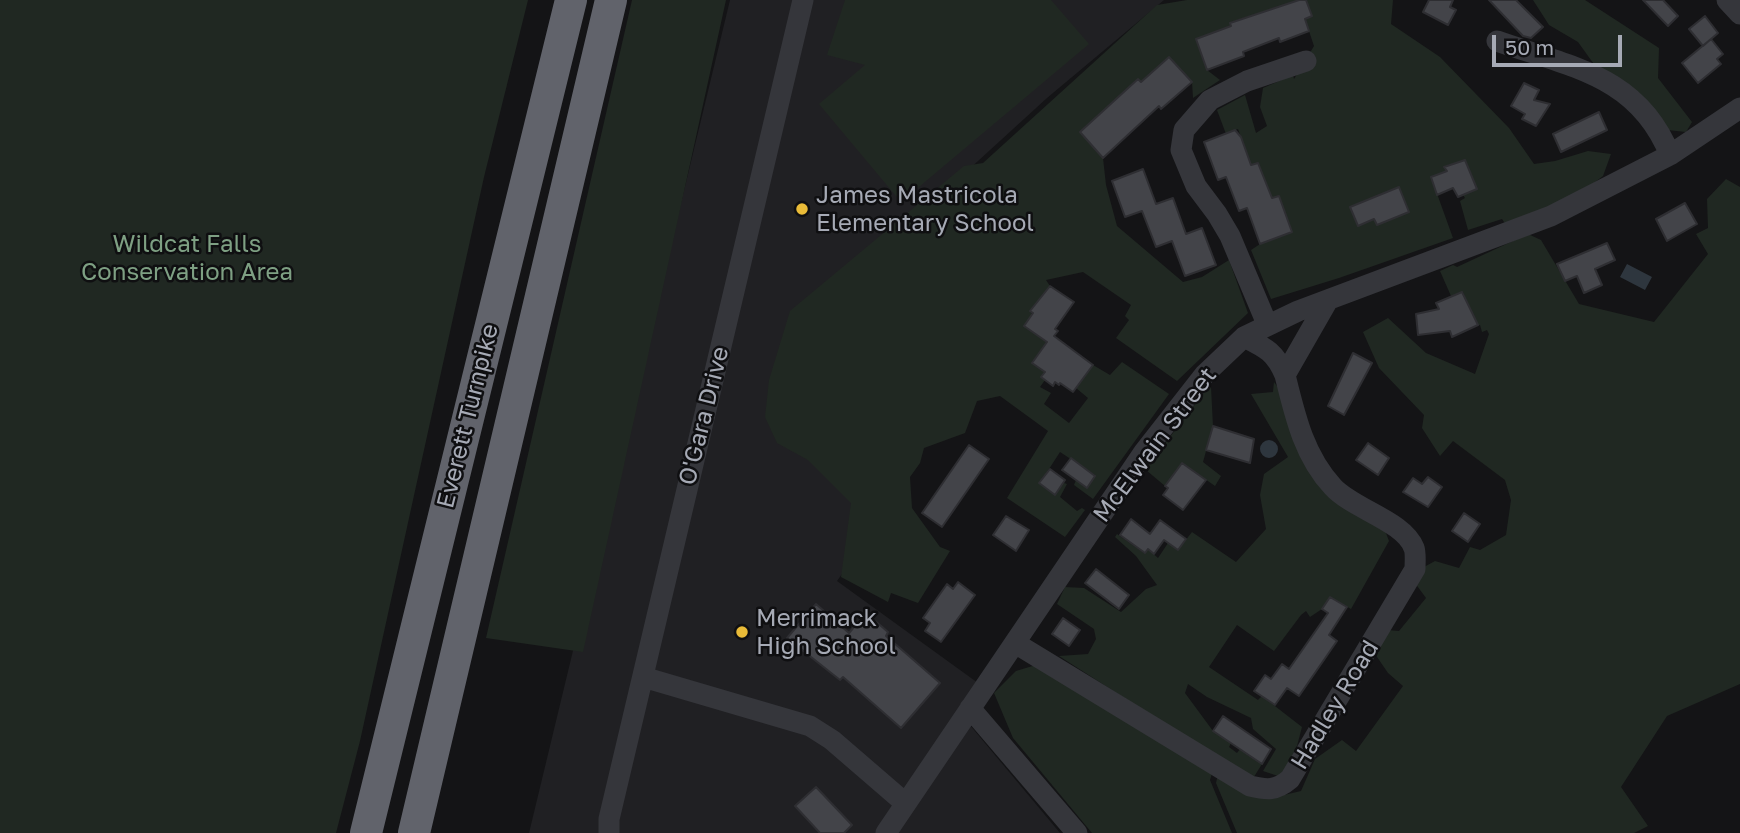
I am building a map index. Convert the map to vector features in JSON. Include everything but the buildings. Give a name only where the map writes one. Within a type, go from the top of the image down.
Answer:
[{"type":"highway","name":"Everett Turnpike","points":[[366,833],[571,0]]},
{"type":"highway","name":"Everett Turnpike","points":[[414,833],[611,0]]},
{"type":"street","name":"O'Gara Drive","points":[[609,833],[609,819],[803,0]]},
{"type":"street","points":[[1727,0],[1740,14]]},
{"type":"street","points":[[1497,41],[1587,73],[1617,87],[1646,111],[1670,155]]},
{"type":"street","points":[[1267,324],[1230,236],[1196,186],[1181,149],[1184,130],[1210,100],[1247,81],[1306,61]]},
{"type":"street","name":"McElwain Street","points":[[905,803],[1165,424],[1205,374],[1244,337],[1267,324],[1551,216],[1670,155],[1740,108]]},
{"type":"street","points":[[1284,375],[1328,300]]},
{"type":"street","name":"Hadley Road","points":[[1015,643],[1250,786],[1271,790],[1290,779],[1415,569],[1415,548],[1402,532],[1334,489],[1310,457],[1295,418],[1278,359],[1261,345],[1244,337]]},
{"type":"street","points":[[643,677],[810,726],[832,740],[905,803],[886,833]]},
{"type":"street","points":[[970,708],[1077,833]]},
{"type":"shaded area","points":[[730,0],[1164,0],[1047,98],[805,319],[891,505],[837,581],[978,683],[959,712],[1060,833],[529,833]]},
{"type":"shaded area","points":[[1627,264],[1652,277],[1645,290],[1620,277]]},
{"type":"shaded area","points":[[1265,440],[1273,440],[1278,449],[1276,456],[1265,458],[1260,453],[1260,445]]},
{"type":"green space","name":"Wildcat Falls Conservation Area","points":[[0,0],[528,0],[484,177],[360,741],[336,833],[0,833]]},
{"type":"green space","points":[[632,0],[726,0],[583,652],[486,638]]},
{"type":"green space","points":[[845,0],[1051,0],[1089,44],[901,202],[819,104],[865,65],[827,55]]},
{"type":"green space","points":[[1187,0],[1299,0],[1231,22],[1231,26],[1196,39],[1207,70],[1220,80],[1193,98],[1192,82],[1169,57],[1141,82],[1138,79],[1081,132],[1103,158],[1106,185],[1117,226],[1183,282],[1202,277],[1229,260],[1248,313],[1177,381],[1116,338],[1129,320],[1125,316],[1131,305],[1083,272],[1046,280],[1050,286],[1030,311],[1047,342],[1032,362],[1045,372],[1041,377],[1045,380],[1040,387],[1051,393],[1044,404],[1069,423],[1088,398],[1076,388],[1093,365],[1110,375],[1122,362],[1169,394],[1093,499],[1074,485],[1076,480],[1087,487],[1095,475],[1060,452],[1040,483],[1055,494],[1064,483],[1067,484],[1060,497],[1077,511],[1082,508],[1085,510],[1065,537],[1007,498],[1048,431],[1000,396],[977,401],[965,433],[924,448],[920,463],[910,477],[912,508],[940,547],[950,551],[918,603],[891,593],[888,602],[841,577],[851,503],[808,460],[777,443],[765,417],[769,380],[790,311],[964,166],[983,163],[1157,5]]},
{"type":"green space","points":[[1306,0],[1393,0],[1391,24],[1440,57],[1509,128],[1534,164],[1588,151],[1611,154],[1603,176],[1551,216],[1511,232],[1502,219],[1468,230],[1460,201],[1465,198],[1463,195],[1477,189],[1465,160],[1445,166],[1447,171],[1431,177],[1453,238],[1271,299],[1251,250],[1292,231],[1279,196],[1272,198],[1258,163],[1251,165],[1238,129],[1226,134],[1217,110],[1245,95],[1256,133],[1267,126],[1260,107],[1263,88],[1293,75],[1294,79],[1314,46],[1305,19]],"holes":[[[1399,188],[1409,212],[1377,225],[1374,219],[1358,226],[1350,207]]]},
{"type":"green space","points":[[1533,0],[1585,0],[1659,48],[1658,78],[1692,122],[1686,132],[1658,129],[1606,81],[1578,42],[1549,25]]},
{"type":"green space","points":[[1726,179],[1740,187],[1740,684],[1667,716],[1621,787],[1648,826],[1634,833],[1237,833],[1216,783],[1218,774],[1284,795],[1301,791],[1315,759],[1342,740],[1356,751],[1403,686],[1388,673],[1375,654],[1387,630],[1399,631],[1426,598],[1415,583],[1424,567],[1435,561],[1459,568],[1470,547],[1480,550],[1506,535],[1511,500],[1505,480],[1453,441],[1440,456],[1422,428],[1424,415],[1379,368],[1363,332],[1388,318],[1426,353],[1475,374],[1489,334],[1487,330],[1482,332],[1480,325],[1477,326],[1463,292],[1451,296],[1440,271],[1453,265],[1457,267],[1528,234],[1541,240],[1579,304],[1654,322],[1708,254],[1696,234],[1708,228],[1707,199]]},
{"type":"green space","points":[[1274,382],[1285,397],[1292,430],[1384,528],[1389,541],[1351,609],[1330,597],[1322,609],[1310,617],[1306,611],[1301,615],[1274,651],[1237,625],[1209,667],[1258,700],[1262,696],[1302,727],[1297,746],[1281,777],[1263,771],[1276,749],[1253,729],[1251,718],[1207,697],[1188,684],[1185,693],[1213,731],[1231,743],[1229,747],[1237,753],[1240,749],[1262,764],[1252,780],[1059,656],[1088,654],[1096,639],[1094,629],[1057,604],[1065,587],[1084,588],[1121,612],[1146,589],[1157,585],[1136,556],[1115,537],[1117,534],[1144,553],[1148,549],[1158,558],[1168,543],[1178,550],[1192,532],[1236,562],[1266,529],[1260,495],[1264,474],[1288,457],[1251,394],[1273,392]]},
{"type":"green space","points":[[1208,387],[1211,387],[1213,426],[1203,462],[1221,476],[1215,486],[1182,463],[1165,486],[1146,470],[1147,467]]},
{"type":"green space","points":[[1046,662],[1215,764],[1210,780],[1232,833],[1092,833],[1013,738],[994,693],[1016,671]]},
{"type":"place","name":"James Mastricola Elementary School","points":[[802,209]]},
{"type":"place","name":"Merrimack High School","points":[[742,632]]}]
